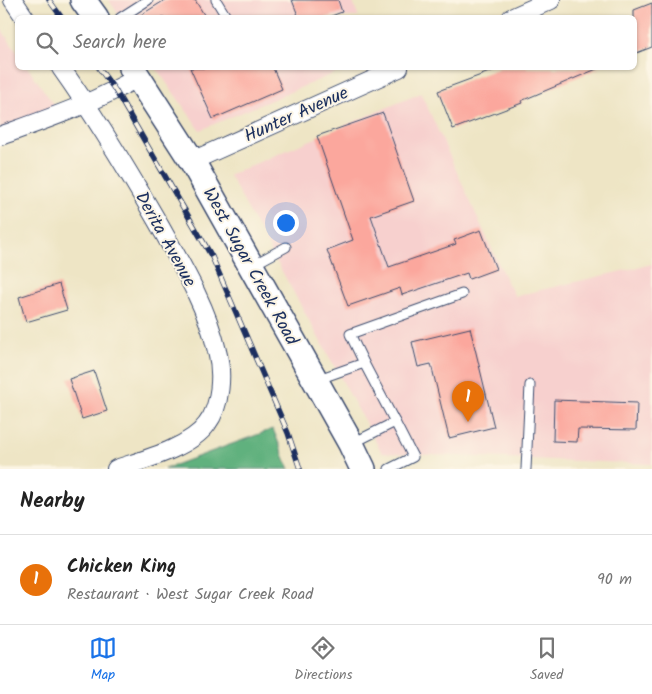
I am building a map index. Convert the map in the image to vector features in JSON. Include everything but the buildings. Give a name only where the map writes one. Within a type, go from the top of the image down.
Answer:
[{"type":"main road","points":[[83,0],[94,15]]},
{"type":"main road","name":"West Sugar Creek Road","points":[[135,72],[192,161],[352,444],[363,469]]},
{"type":"street","points":[[13,0],[23,15]]},
{"type":"street","points":[[518,15],[551,0]]},
{"type":"street","name":"Derita Avenue","points":[[62,70],[127,168],[168,240],[200,303],[218,353],[220,377],[214,414],[206,426],[192,438],[172,449],[116,469]]},
{"type":"street","name":"Hunter Avenue","points":[[192,161],[396,70]]},
{"type":"street","points":[[0,136],[86,104],[116,90],[135,72]]},
{"type":"lane","points":[[125,15],[148,0]]},
{"type":"lane","points":[[216,0],[225,15]]},
{"type":"lane","points":[[251,266],[286,247]]},
{"type":"lane","points":[[389,469],[413,456],[350,334],[462,294]]},
{"type":"lane","points":[[316,380],[364,363]]},
{"type":"lane","points":[[526,469],[530,385]]},
{"type":"lane","points":[[352,444],[395,422]]},
{"type":"shaded area","points":[[109,0],[352,0],[358,15],[119,15]]},
{"type":"shaded area","points":[[0,27],[15,49],[15,70],[29,70],[57,109],[0,129]]},
{"type":"shaded area","points":[[157,70],[342,70],[200,130]]},
{"type":"shaded area","points":[[421,93],[515,296],[652,264],[652,464],[382,453],[229,175]]},
{"type":"green space","points":[[273,429],[289,469],[164,469]]},
{"type":"railway","points":[[49,0],[60,15]]},
{"type":"railway","points":[[100,70],[115,90],[212,257],[288,433],[300,469]]},
{"type":"place","name":"Chicken King","points":[[468,422]]}]
